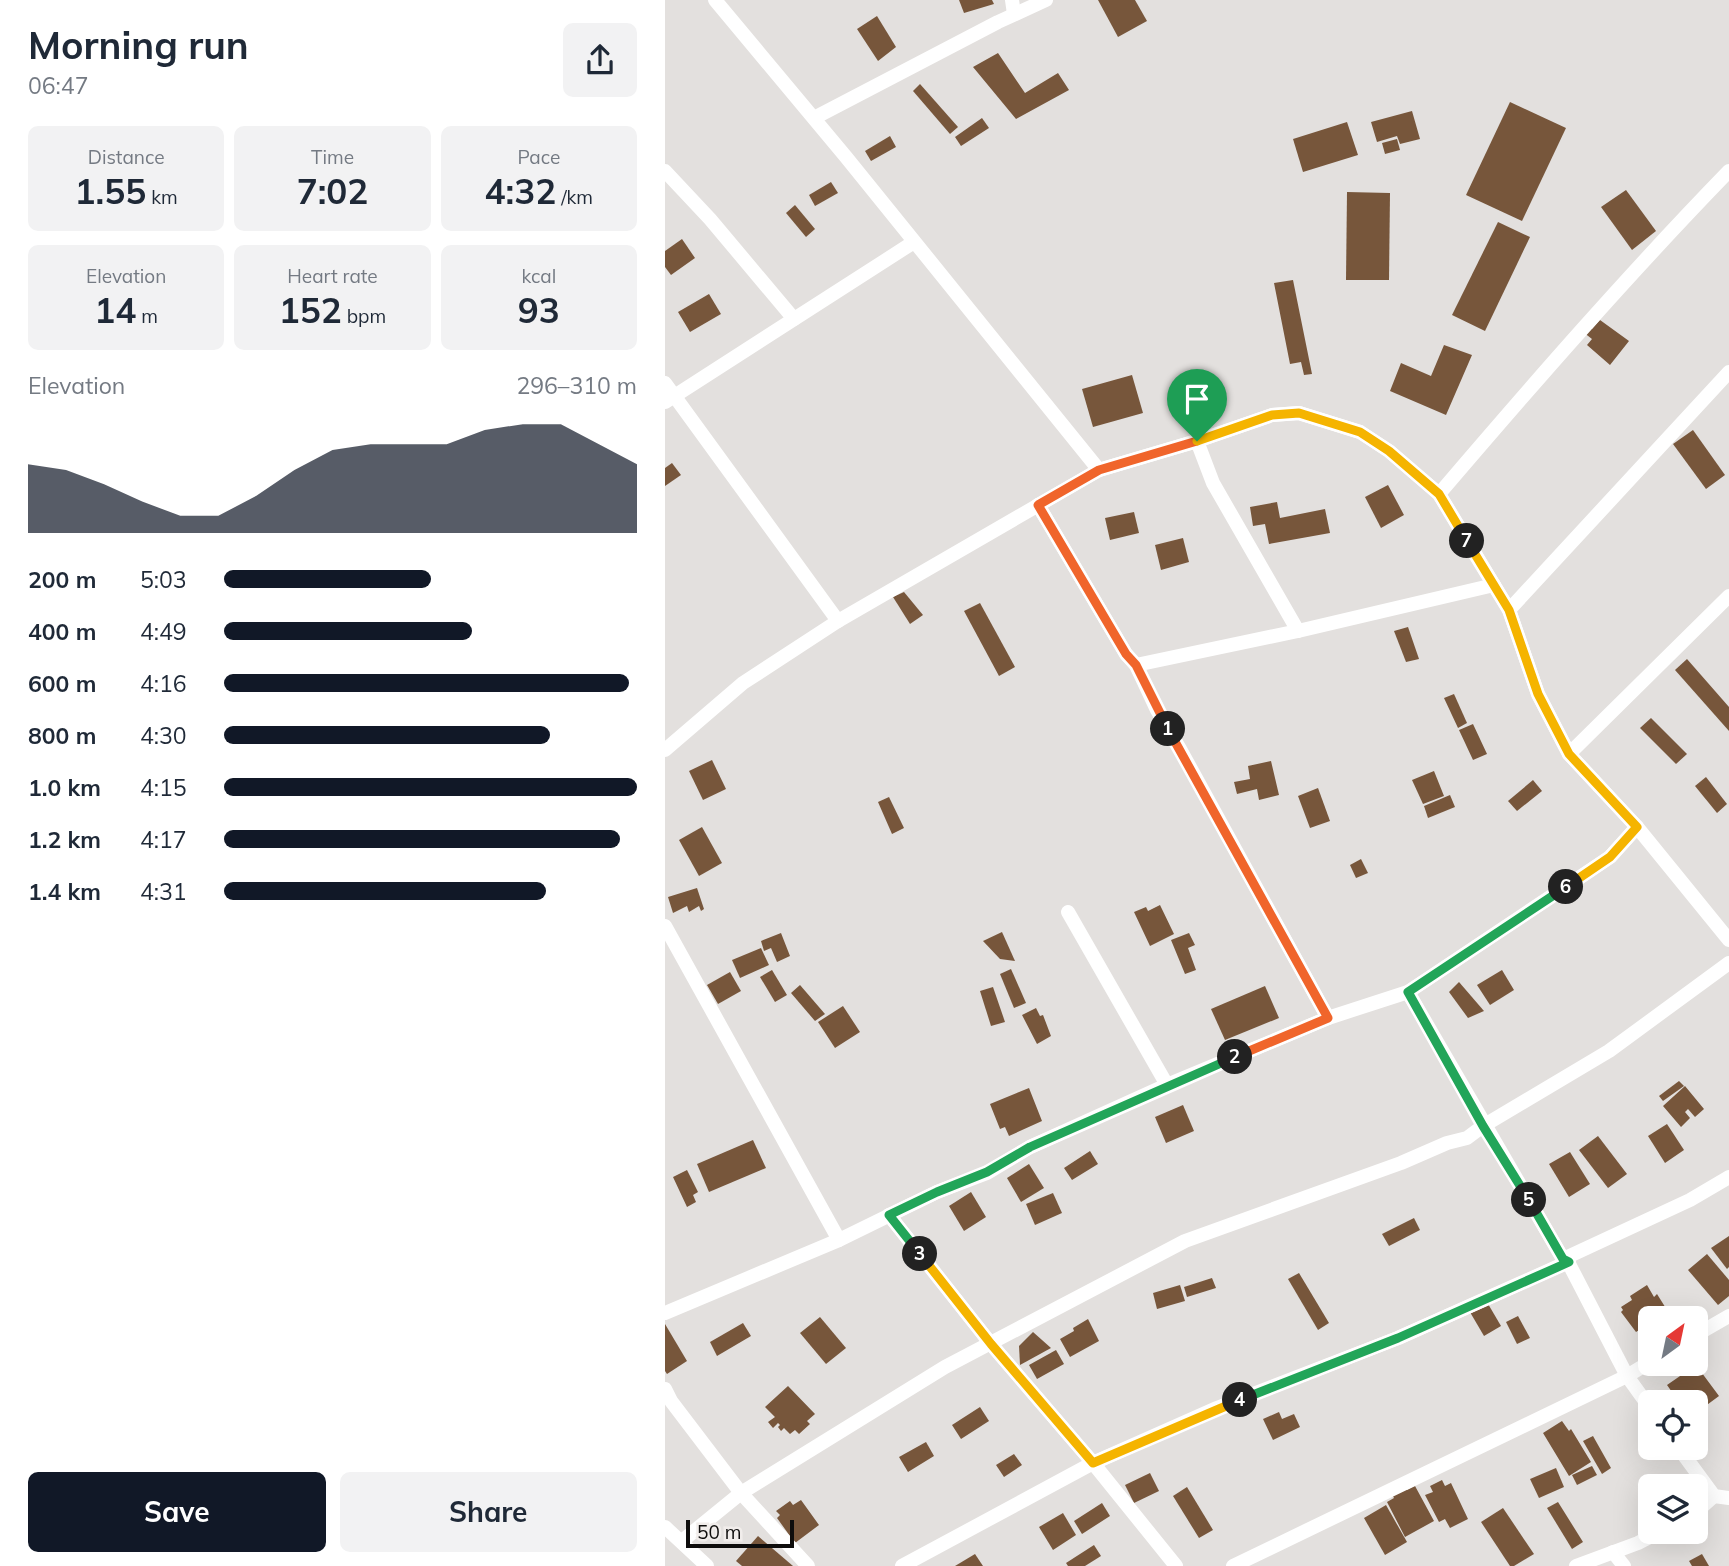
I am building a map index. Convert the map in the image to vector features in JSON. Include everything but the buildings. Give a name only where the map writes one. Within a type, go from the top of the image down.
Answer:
[{"type":"street","points":[[715,0],[1099,470]]},
{"type":"street","points":[[814,118],[1013,7],[1046,0]]},
{"type":"street","points":[[665,171],[710,219],[794,319]]},
{"type":"street","points":[[1439,494],[1651,252],[1729,171]]},
{"type":"street","points":[[670,399],[914,242]]},
{"type":"street","points":[[1509,610],[1729,372]]},
{"type":"street","points":[[665,383],[670,399],[838,621]]},
{"type":"street","points":[[665,750],[743,683],[838,621],[1099,470],[1272,415],[1299,413],[1360,432],[1389,451],[1439,494],[1509,610],[1538,694],[1569,754],[1637,827],[1729,940]]},
{"type":"street","points":[[1197,441],[1213,483],[1298,631]]},
{"type":"street","points":[[1038,505],[1126,654],[1136,665],[1161,718],[1328,1018]]},
{"type":"street","points":[[1136,665],[1298,631],[1494,585]]},
{"type":"street","points":[[1569,754],[1729,596]]},
{"type":"street","points":[[665,1313],[839,1240],[937,1192],[987,1172],[1030,1147],[1167,1085],[1328,1018],[1408,992],[1610,857],[1637,827]]},
{"type":"street","points":[[1068,912],[1167,1085]]},
{"type":"street","points":[[665,926],[839,1240]]},
{"type":"street","points":[[682,1541],[741,1493],[945,1367],[1185,1241],[1401,1163],[1447,1143],[1467,1138],[1609,1051],[1729,963]]},
{"type":"street","points":[[1408,992],[1483,1126],[1566,1261],[1627,1376],[1638,1391]]},
{"type":"street","points":[[902,1566],[1093,1463],[1217,1408],[1398,1338],[1566,1261],[1690,1200],[1729,1177]]},
{"type":"street","points":[[889,1215],[991,1344],[1093,1463],[1176,1566]]},
{"type":"street","points":[[1708,1328],[1729,1315]]},
{"type":"street","points":[[1233,1566],[1638,1369]]},
{"type":"street","points":[[665,1389],[671,1401],[741,1493],[808,1566]]},
{"type":"street","points":[[1688,1460],[1714,1496],[1729,1499]]},
{"type":"street","points":[[1708,1501],[1714,1496]]},
{"type":"street","points":[[665,1527],[707,1566]]},
{"type":"street","points":[[1576,1566],[1638,1543]]},
{"type":"street","points":[[1613,1552],[1624,1566]]},
{"type":"route","points":[[1299,413],[1360,432],[1389,451],[1439,494],[1509,610],[1538,694],[1569,754],[1637,827],[1610,857],[1408,992],[1483,1126],[1521,1185],[1563,1259],[1569,1262],[1398,1338],[1217,1408],[1093,1463],[991,1344],[889,1215],[987,1172],[1030,1147],[1167,1085],[1328,1018],[1157,710],[1136,665],[1126,654],[1038,505],[1099,470],[1197,441],[1272,415],[1299,413]]}]
